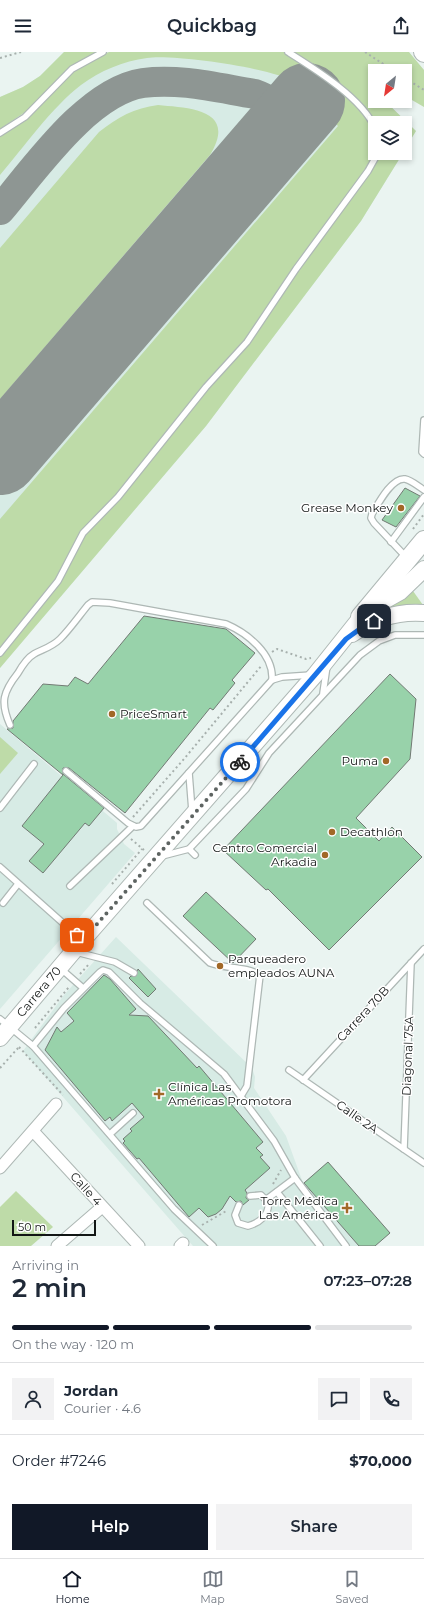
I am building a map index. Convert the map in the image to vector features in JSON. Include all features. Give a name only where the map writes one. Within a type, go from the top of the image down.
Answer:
[{"type":"main road","points":[[360,616],[424,540]]},
{"type":"main road","name":"Carrera 70","points":[[3,1028],[60,968],[152,856],[192,816],[328,660],[346,639],[360,616],[372,607],[400,592],[424,569]]},
{"type":"main road","name":"Carrera 70","points":[[346,639],[364,626],[383,618],[409,613],[424,613]]},
{"type":"street","points":[[0,1168],[56,1104]]},
{"type":"street","name":"Calle 4","points":[[33,1131],[139,1246]]},
{"type":"street","points":[[57,1246],[102,1207]]},
{"type":"lane","points":[[0,133],[25,117],[72,69],[103,52]]},
{"type":"lane","points":[[288,52],[352,100],[368,116]]},
{"type":"lane","points":[[0,654],[58,581],[83,533],[118,497],[206,387],[247,342],[296,269],[359,183],[374,160]]},
{"type":"lane","points":[[424,420],[422,452],[424,454]]},
{"type":"lane","points":[[408,558],[391,542],[371,518],[372,514],[393,482],[399,479],[406,479],[424,490]]},
{"type":"lane","points":[[391,542],[424,497]]},
{"type":"lane","points":[[10,725],[4,712],[2,699],[5,689],[28,659],[60,639],[92,602],[110,603],[226,624],[251,639],[259,646],[272,672],[272,680]]},
{"type":"lane","points":[[152,856],[189,849],[246,789],[269,753],[360,654],[379,641],[395,635],[424,635]]},
{"type":"lane","points":[[323,694],[328,660]]},
{"type":"lane","points":[[66,771],[130,825],[141,826],[272,680],[282,676],[315,675]]},
{"type":"lane","points":[[0,808],[34,764]]},
{"type":"lane","points":[[189,773],[192,816]]},
{"type":"lane","points":[[70,886],[125,834],[130,825]]},
{"type":"lane","points":[[189,849],[195,855]]},
{"type":"lane","points":[[0,868],[18,884],[78,946],[95,957],[122,964],[134,973]]},
{"type":"lane","points":[[4,903],[18,884]]},
{"type":"lane","points":[[147,903],[210,963],[217,966],[252,971],[260,975],[247,1086],[241,1096]]},
{"type":"lane","name":"Carrera 70B","points":[[303,1080],[424,949]]},
{"type":"lane","name":"Diagonal 75A","points":[[404,1149],[411,963]]},
{"type":"lane","points":[[60,968],[83,988]]},
{"type":"lane","points":[[33,1046],[83,988],[103,970],[109,972],[140,1003],[217,1067],[241,1096],[274,1141],[295,1178],[346,1246]]},
{"type":"lane","points":[[3,1028],[26,1040],[33,1046],[174,1209],[213,1246]]},
{"type":"lane","name":"Calle 2A","points":[[289,1070],[424,1164]]},
{"type":"lane","points":[[110,1134],[133,1113]]},
{"type":"lane","points":[[267,1200],[295,1178]]},
{"type":"lane","points":[[277,1192],[320,1246]]},
{"type":"lane","points":[[250,1196],[257,1194],[267,1200]]},
{"type":"lane","points":[[239,1205],[235,1212],[236,1220],[241,1225],[254,1225],[264,1216],[268,1209],[267,1200]]},
{"type":"path","points":[[0,58],[21,52]]},
{"type":"path","points":[[365,52],[383,64]]},
{"type":"path","points":[[412,82],[424,90]]},
{"type":"path","points":[[130,825],[266,659],[273,651],[278,649]]},
{"type":"path","points":[[125,834],[152,856]]},
{"type":"path","points":[[0,1068],[26,1040],[95,957]]},
{"type":"path","points":[[197,1230],[204,1224],[222,1215],[231,1208]]},
{"type":"shaded area","points":[[64,52],[318,52],[368,95],[368,108],[392,108],[400,116],[368,116],[368,160],[399,160],[361,221],[206,426],[0,668],[0,97],[23,87],[40,76]]},
{"type":"shaded area","points":[[412,127],[416,131],[412,138]]},
{"type":"shaded area","points":[[0,724],[117,823],[117,829],[124,844],[135,853],[0,1009]]},
{"type":"shaded area","name":"Clínica Las Américas Promotora","points":[[116,937],[252,1068],[255,1077],[254,1088],[286,1136],[303,1183],[328,1162],[390,1233],[375,1246],[193,1246],[23,1051],[64,995]]},
{"type":"green space","points":[[64,52],[98,52],[88,57],[31,108],[0,129],[0,97],[23,87],[40,76]]},
{"type":"green space","points":[[109,52],[285,52],[340,92],[360,109],[368,121],[368,160],[371,160],[366,170],[246,339],[214,381],[251,341],[310,252],[355,194],[375,160],[399,160],[361,221],[206,426],[0,668],[0,519],[338,126],[308,91],[295,82],[283,77],[245,67],[200,60],[160,57],[138,59],[112,67],[96,75],[70,94],[49,116],[0,175],[0,134],[12,127],[73,70]]},
{"type":"green space","points":[[293,52],[409,52],[424,70],[424,107],[412,100],[412,64],[368,64],[368,108],[392,108],[400,116],[369,116]]},
{"type":"green space","points":[[158,105],[195,110],[206,114],[214,120],[218,128],[217,140],[210,155],[0,399],[0,248],[99,132],[127,114],[141,108]]},
{"type":"green space","points":[[412,127],[416,131],[412,138]]},
{"type":"green space","points":[[413,591],[423,605],[376,617]]},
{"type":"green space","points":[[0,737],[18,753],[0,774]]},
{"type":"green space","points":[[16,1191],[53,1227],[31,1246],[0,1246],[0,1207]]},
{"type":"building","name":"Grease Monkey","points":[[405,488],[420,496],[396,527],[382,520]]},
{"type":"building","name":"PriceSmart","points":[[144,616],[226,629],[255,653],[232,680],[235,683],[213,710],[210,708],[125,813],[69,768],[63,768],[63,774],[104,808],[89,826],[85,823],[43,873],[29,861],[44,844],[22,826],[63,775],[7,729],[13,728],[13,721],[43,684],[68,686],[75,677],[88,684]]},
{"type":"building","points":[[390,674],[416,699],[410,759],[356,818],[379,841],[392,827],[422,857],[329,950],[268,889],[266,890],[223,850]]},
{"type":"building","points":[[206,892],[256,939],[233,963],[183,916]]},
{"type":"building","points":[[138,969],[156,989],[148,997],[129,978],[131,976],[136,976]]},
{"type":"building","points":[[104,975],[110,979],[136,1009],[129,1015],[148,1016],[197,1068],[199,1066],[263,1142],[256,1148],[263,1155],[260,1157],[270,1168],[245,1190],[247,1193],[246,1198],[249,1200],[243,1205],[241,1201],[236,1202],[230,1196],[222,1209],[216,1214],[208,1217],[199,1208],[189,1217],[139,1158],[137,1159],[123,1143],[125,1141],[123,1139],[132,1131],[130,1129],[144,1117],[132,1103],[112,1121],[110,1117],[105,1121],[45,1050],[57,1027],[61,1032],[74,1021],[67,1013]]},
{"type":"building","name":"Torre Médica Las Américas","points":[[328,1162],[390,1233],[375,1246],[359,1246],[304,1183]]},
{"type":"taxiway","points":[[0,210],[46,154],[83,116],[102,101],[122,89],[143,83],[185,83],[255,94],[263,97],[274,104],[280,114],[280,127],[278,135]]},
{"type":"runway","points":[[0,457],[307,101]]},
{"type":"way so far","points":[[77,935],[83,940],[240,762]]},
{"type":"place","name":"Grease Monkey","points":[[401,508]]},
{"type":"place","name":"PriceSmart","points":[[112,714]]},
{"type":"place","name":"Puma","points":[[386,761]]},
{"type":"place","name":"Decathlon","points":[[332,832]]},
{"type":"place","name":"Centro Comercial Arkadia","points":[[325,855]]},
{"type":"place","name":"Parqueadero empleados AUNA","points":[[220,966]]},
{"type":"place","name":"Clínica Las Américas Promotora","points":[[159,1094]]},
{"type":"place","name":"Torre Médica Las Américas","points":[[347,1208]]},
{"type":"route","points":[[240,762],[346,639],[364,626],[374,621]]}]
